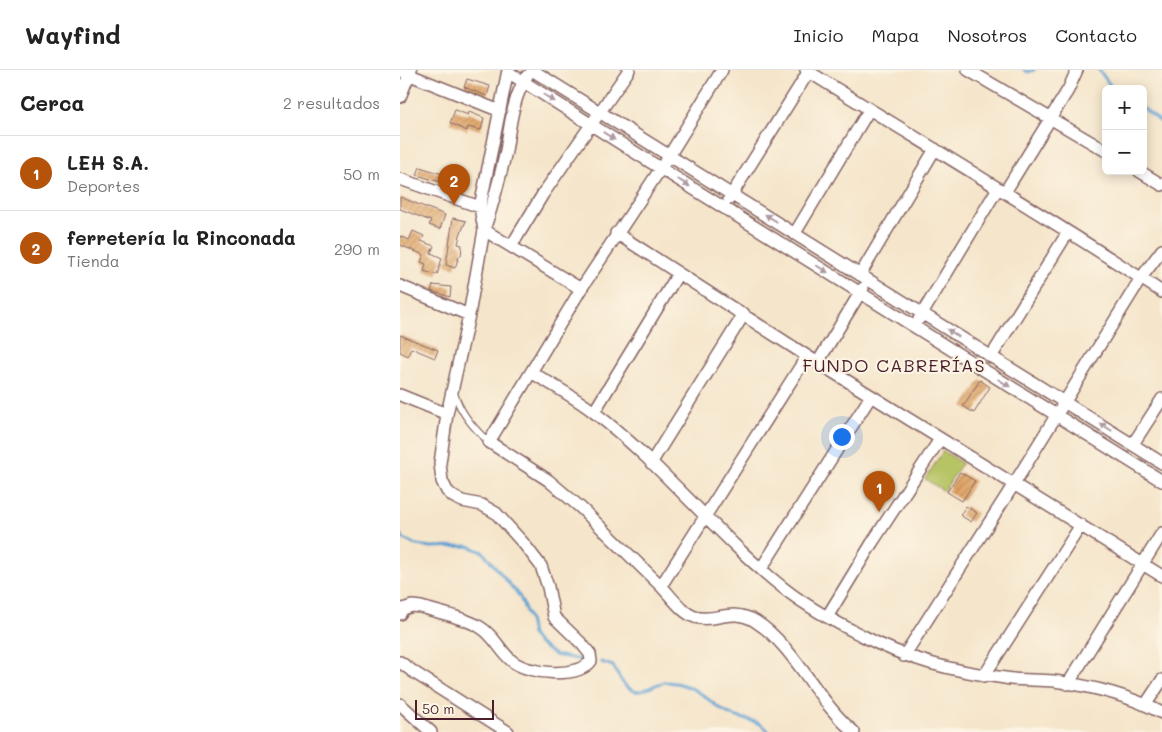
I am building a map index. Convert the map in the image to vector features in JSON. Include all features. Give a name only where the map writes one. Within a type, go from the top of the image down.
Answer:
[{"type":"street","points":[[401,610],[412,606],[421,607],[477,625],[488,632],[513,662],[526,668],[542,672],[569,672],[587,667],[591,661],[590,654],[582,644],[554,617],[548,587],[541,566],[496,513],[482,505],[462,501],[447,491],[442,481],[440,463],[447,414],[469,315],[484,230],[494,202],[512,114],[523,81],[531,70],[1162,463]]},
{"type":"street","points":[[512,246],[543,194],[629,70]]},
{"type":"street","points":[[722,70],[669,156],[581,288],[489,442],[548,480],[581,508],[681,607],[696,617],[744,616],[763,627],[775,637],[829,707],[854,732]]},
{"type":"street","points":[[968,70],[1102,149]]},
{"type":"street","points":[[914,326],[1001,190],[1051,118],[1068,90],[1077,70]]},
{"type":"street","points":[[484,230],[480,207],[508,71],[1162,481]]},
{"type":"street","points":[[724,208],[808,71],[1162,292]]},
{"type":"street","points":[[400,97],[407,72],[500,111]]},
{"type":"street","points":[[794,233],[869,110]]},
{"type":"street","points":[[818,362],[860,292],[864,277],[935,149]]},
{"type":"street","points":[[1145,175],[1162,186]]},
{"type":"street","points":[[400,179],[480,207]]},
{"type":"street","points":[[484,230],[581,288]]},
{"type":"street","points":[[991,357],[1068,232]]},
{"type":"street","points":[[616,233],[871,396],[1162,576]]},
{"type":"street","points":[[904,656],[1057,416],[1142,278],[1162,250]]},
{"type":"street","points":[[594,412],[678,274]]},
{"type":"street","points":[[400,286],[469,315]]},
{"type":"street","points":[[651,463],[744,314]]},
{"type":"street","points":[[661,586],[808,356]]},
{"type":"street","points":[[531,372],[594,412],[651,463],[761,569],[792,594],[827,617],[888,650],[946,668],[984,676],[1068,684],[1119,695],[1146,704],[1162,713]]},
{"type":"street","points":[[400,395],[447,414]]},
{"type":"street","points":[[761,569],[871,396]]},
{"type":"street","points":[[1132,444],[1162,399]]},
{"type":"street","points":[[827,617],[872,543],[940,439]]},
{"type":"street","points":[[984,676],[1081,525]]},
{"type":"street","points":[[1068,684],[1162,533]]},
{"type":"street","points":[[400,662],[508,732]]},
{"type":"street","points":[[1146,704],[1162,680]]},
{"type":"street","points":[[400,704],[431,732]]},
{"type":"lane","points":[[452,388],[465,417],[489,442]]},
{"type":"green space","points":[[943,451],[962,463],[944,491],[925,479]]},
{"type":"building","points":[[467,79],[490,86],[487,96],[464,87]]},
{"type":"building","points":[[455,110],[468,115],[469,112],[484,118],[481,130],[468,127],[467,131],[450,123]]},
{"type":"building","points":[[420,167],[449,176],[446,184],[417,175]]},
{"type":"building","points":[[400,197],[445,215],[440,229],[429,225],[431,221],[400,209]]},
{"type":"building","points":[[453,218],[466,221],[458,244],[462,245],[461,256],[459,256],[455,268],[446,265]]},
{"type":"building","points":[[413,231],[424,236],[421,241],[434,246],[431,253],[442,258],[437,275],[424,271],[426,264],[421,262],[424,255],[400,245],[400,236],[409,240]]},
{"type":"building","points":[[433,285],[451,287],[450,297],[431,291]]},
{"type":"building","points":[[400,335],[438,350],[435,358],[411,348],[408,356],[400,352]]},
{"type":"building","points":[[980,380],[990,387],[974,413],[963,406]]},
{"type":"building","points":[[960,472],[975,481],[962,501],[947,492]]},
{"type":"building","points":[[966,506],[977,513],[971,522],[960,515]]},
{"type":"waterway","points":[[1024,70],[1028,72],[1034,70]]},
{"type":"waterway","points":[[1099,70],[1110,85]]},
{"type":"waterway","points":[[1147,111],[1162,123]]},
{"type":"waterway","points":[[400,534],[404,539],[416,545],[431,547],[468,546],[483,552],[520,597],[529,619],[532,635],[538,643],[555,655],[582,660]]},
{"type":"waterway","points":[[601,662],[613,666],[623,683],[632,690],[645,690],[663,682],[682,685],[699,692],[724,711],[737,717],[757,722],[769,732]]},
{"type":"place","name":"ferretería la Rinconada","points":[[454,205]]},
{"type":"place","name":"LEH S.A.","points":[[879,512]]},
{"type":"district","name":"FUNDO CABRERÍAS","points":[[894,366]]}]
